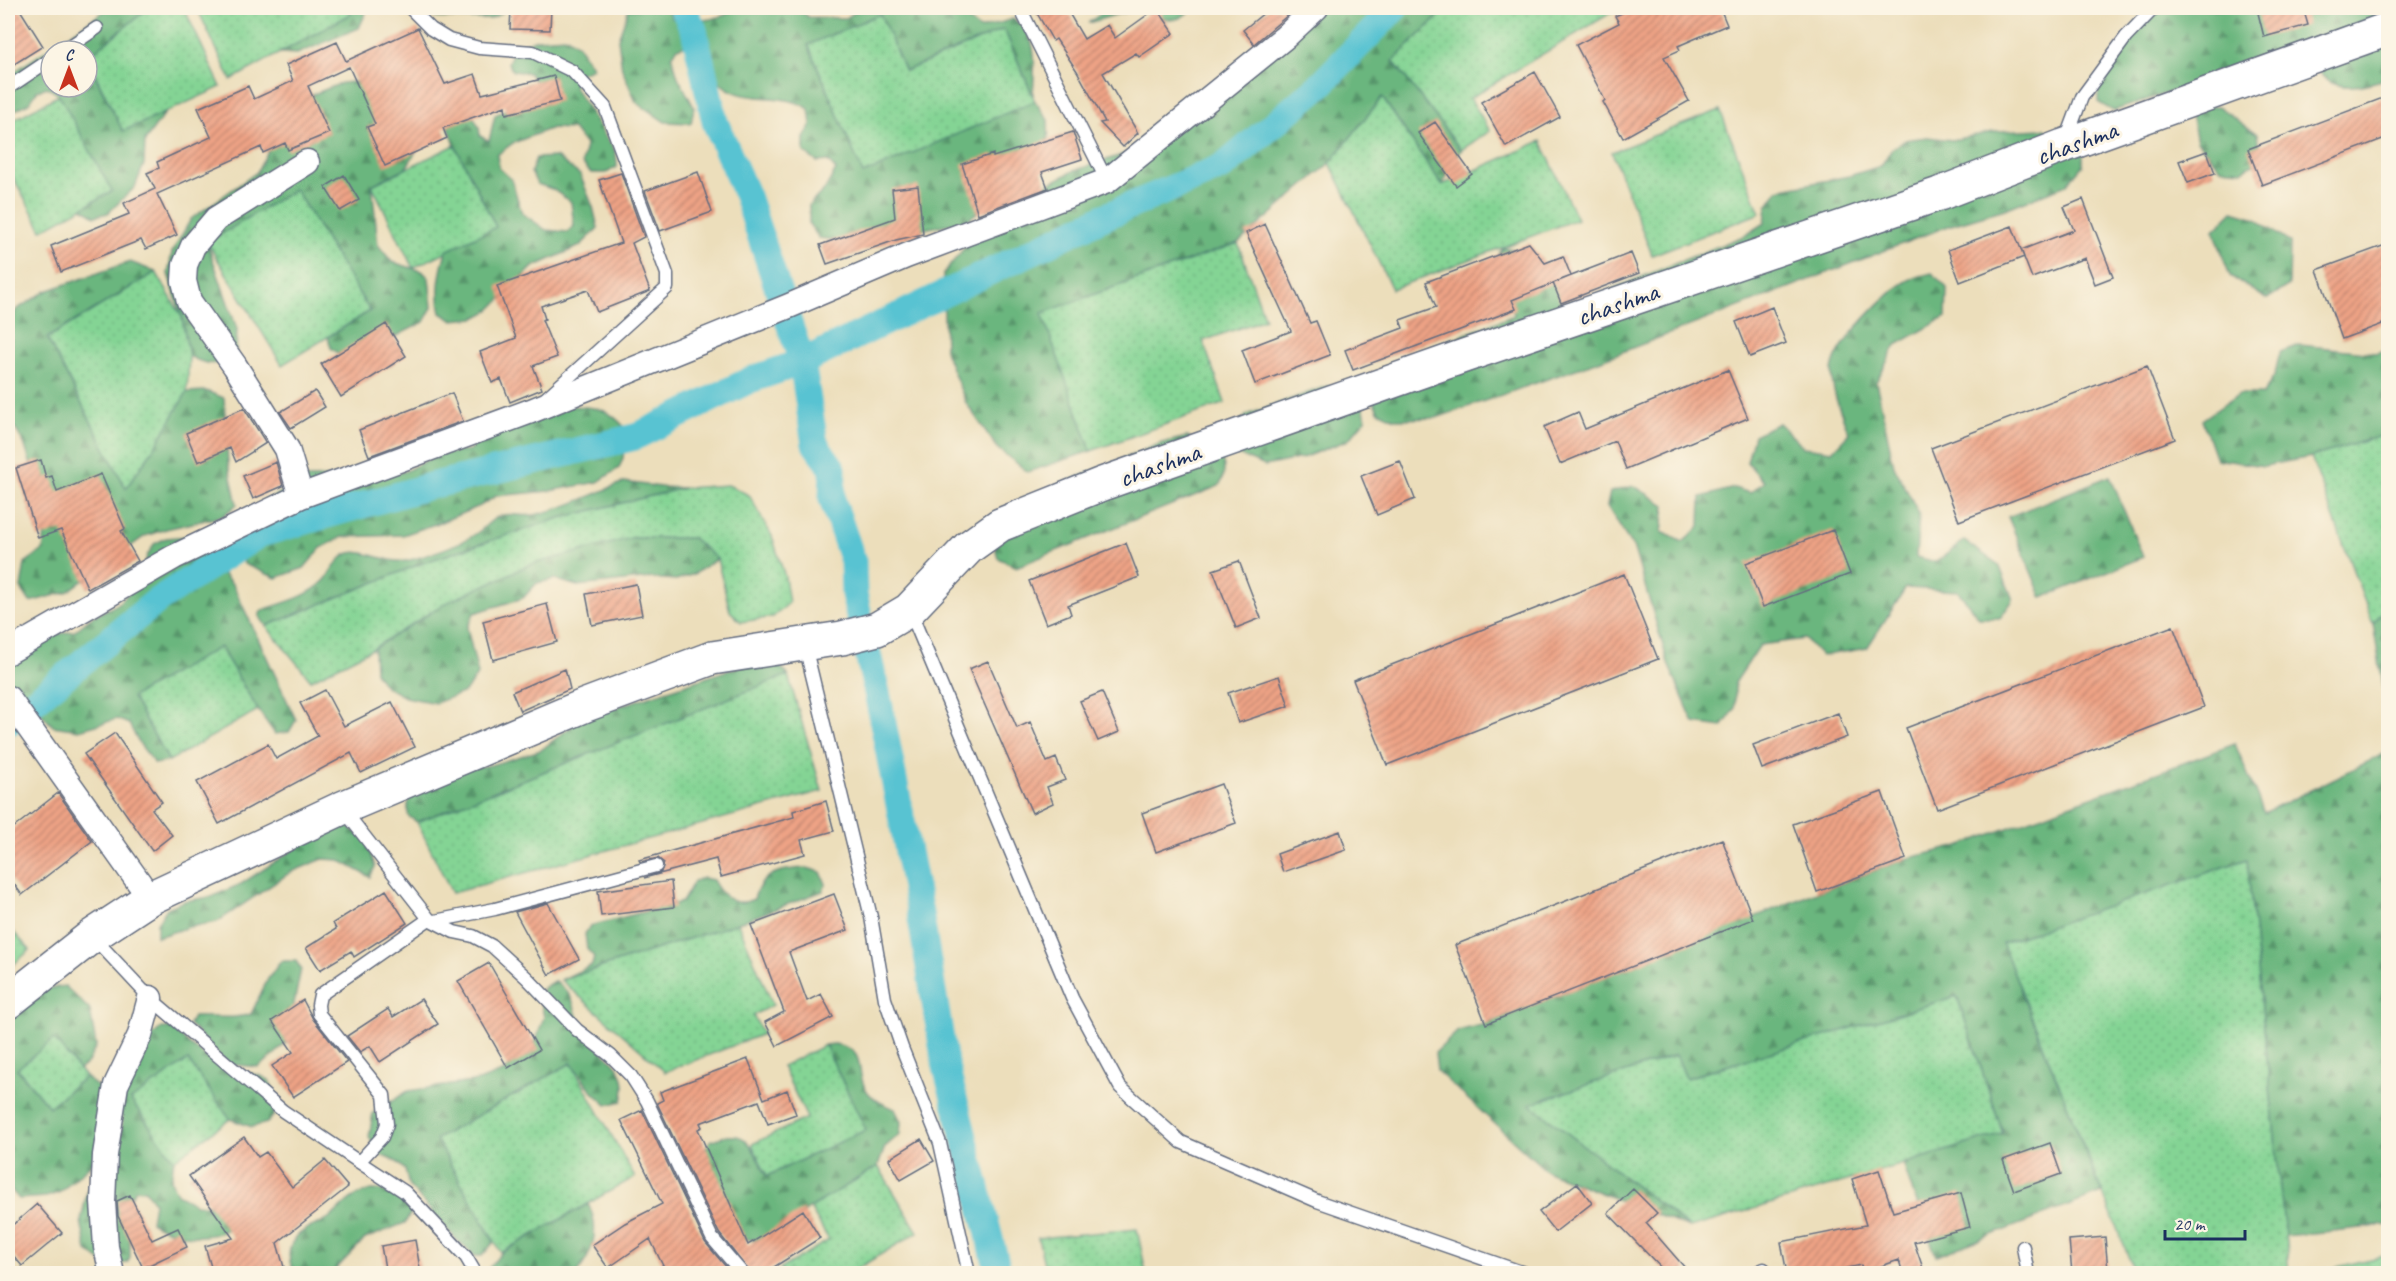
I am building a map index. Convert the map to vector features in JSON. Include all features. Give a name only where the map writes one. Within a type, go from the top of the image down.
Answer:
[{"type":"street","points":[[8,652],[174,557],[301,496],[531,411],[906,256],[1107,181],[1284,38],[1316,8]]},
{"type":"street","name":"сhashma","points":[[8,1002],[92,936],[150,898],[342,808],[586,705],[712,658],[842,638],[877,629],[909,610],[969,547],[1000,525],[1114,480],[1475,352],[1939,194],[2063,146],[2388,29]]},
{"type":"street","points":[[301,496],[287,449],[235,366],[189,301],[184,281],[184,265],[193,246],[216,219],[308,162]]},
{"type":"street","points":[[9,699],[150,898]]},
{"type":"street","points":[[112,1274],[106,1247],[103,1202],[105,1155],[116,1085],[140,1035],[150,998]]},
{"type":"lane","points":[[410,8],[431,29],[449,40],[479,48],[533,52],[572,71],[605,107],[667,274],[667,288],[531,411]]},
{"type":"lane","points":[[1020,8],[1107,181]]},
{"type":"lane","points":[[2063,146],[2082,98],[2126,38],[2154,8]]},
{"type":"lane","points":[[81,39],[97,28]]},
{"type":"lane","points":[[8,88],[39,67]]},
{"type":"lane","points":[[909,610],[1072,998],[1120,1087],[1180,1142],[1317,1201],[1527,1274]]},
{"type":"lane","points":[[805,644],[871,917],[885,999],[940,1143],[969,1274]]},
{"type":"lane","points":[[342,808],[432,920],[454,932],[473,936],[492,946],[527,978],[577,1030],[611,1056],[631,1076],[646,1101],[712,1238],[743,1274]]},
{"type":"lane","points":[[359,1162],[385,1131],[387,1124],[384,1095],[319,1014],[320,995],[432,920],[495,909],[656,866]]},
{"type":"lane","points":[[92,936],[150,998],[283,1111],[405,1192],[466,1257],[476,1274]]},
{"type":"lane","points":[[2023,1247],[2028,1274]]},
{"type":"green space","points":[[105,8],[149,8],[99,48],[99,39],[63,39],[103,12]]},
{"type":"green space","points":[[149,8],[184,8],[221,87],[123,132],[99,82],[99,48]]},
{"type":"green space","points":[[197,8],[348,8],[351,14],[231,80]]},
{"type":"green space","points":[[348,8],[368,8],[359,28],[297,54],[280,53],[351,14]]},
{"type":"green space","points":[[409,8],[504,8],[502,13],[490,19],[437,18]]},
{"type":"green space","points":[[629,8],[667,8],[672,18],[687,21],[715,18],[735,8],[798,8],[808,17],[846,18],[861,8],[957,8],[962,16],[980,29],[1013,19],[1022,26],[1032,43],[1034,53],[1033,96],[1004,29],[905,71],[880,14],[808,45],[863,174],[1035,101],[1048,120],[1049,157],[966,221],[856,242],[819,238],[809,224],[809,205],[825,189],[836,170],[828,161],[817,162],[804,152],[804,138],[811,125],[809,109],[798,103],[749,96],[726,88],[715,76],[706,52],[689,44],[677,48],[672,57],[678,77],[694,107],[691,123],[665,122],[636,102],[622,69],[618,39]]},
{"type":"green space","points":[[1109,8],[1192,8],[1177,19],[1135,11],[1088,23]]},
{"type":"green space","points":[[1306,8],[1447,8],[1393,61],[1461,150],[1442,185],[1382,97],[1330,163],[1238,243],[1042,313],[1091,451],[1028,472],[998,449],[966,403],[945,351],[943,274],[992,214],[1073,171],[1137,150]]},
{"type":"green space","points":[[1447,8],[1619,8],[1470,98],[1490,131],[1461,150],[1393,61]]},
{"type":"green space","points":[[2161,8],[2388,8],[2388,20],[2113,111],[2098,102],[2099,80],[2129,41]]},
{"type":"green space","points":[[880,13],[905,71],[1004,29],[1035,101],[863,175],[808,44]]},
{"type":"green space","points":[[2388,36],[2388,78],[2361,85],[2341,86],[2325,78],[2319,71]]},
{"type":"green space","points":[[567,37],[578,45],[593,68],[581,73],[574,87],[614,149],[617,167],[606,173],[591,173],[582,163],[586,146],[573,129],[552,128],[513,143],[497,155],[499,168],[511,179],[522,213],[546,230],[567,232],[574,226],[571,202],[552,189],[537,184],[531,172],[536,158],[556,157],[580,175],[593,207],[598,228],[580,246],[533,267],[490,310],[475,318],[452,320],[441,313],[439,297],[440,274],[446,251],[496,227],[455,145],[446,120],[469,109],[479,127],[480,136],[489,141],[495,115],[531,99],[539,87],[529,73],[513,71],[508,63],[515,47],[537,39]]},
{"type":"green space","points":[[39,55],[39,90],[29,103],[8,114],[8,76]]},
{"type":"green space","points":[[419,76],[427,133],[406,168],[372,185],[378,245],[392,262],[422,271],[429,278],[432,307],[424,322],[365,352],[345,358],[331,348],[328,337],[370,311],[295,189],[207,243],[237,329],[236,353],[213,364],[189,356],[182,317],[168,274],[172,252],[191,219],[257,172],[282,124],[314,94],[342,83]]},
{"type":"green space","points":[[99,84],[123,131],[165,113],[145,141],[144,164],[135,187],[108,213],[95,216],[82,208],[112,191],[61,99],[99,99]]},
{"type":"green space","points":[[1382,97],[1442,185],[1541,141],[1577,219],[1392,289],[1330,163]]},
{"type":"green space","points":[[52,99],[61,99],[113,191],[42,230],[8,168],[8,123]]},
{"type":"green space","points":[[2218,106],[2257,134],[2261,159],[2243,170],[2221,168],[2197,141],[2187,107]]},
{"type":"green space","points":[[1720,110],[1760,213],[1652,255],[1612,152]]},
{"type":"green space","points":[[2045,129],[2083,153],[2083,165],[2066,185],[2005,209],[1951,225],[1596,362],[1436,418],[1395,419],[1378,411],[1370,393],[1382,371],[1399,360],[1514,315],[1499,254],[1503,248],[1515,249],[1575,302],[1582,301],[1746,235],[1765,223],[1767,206],[1778,190],[1849,176],[1881,166],[1892,149],[1905,140],[1927,137],[1952,140],[1998,131]]},
{"type":"green space","points":[[455,145],[496,227],[413,268],[372,185]]},
{"type":"green space","points":[[295,189],[370,311],[282,365],[207,242]]},
{"type":"green space","points":[[2233,211],[2253,217],[2290,243],[2289,285],[2267,299],[2230,276],[2214,230]]},
{"type":"green space","points":[[1238,243],[1265,319],[1203,341],[1225,403],[1091,451],[1041,313]]},
{"type":"green space","points":[[130,262],[156,272],[47,338],[126,488],[157,444],[187,392],[206,391],[224,398],[228,464],[237,504],[223,516],[145,536],[67,592],[30,602],[21,588],[25,563],[43,550],[47,515],[24,443],[10,420],[8,327],[16,310],[46,291]]},
{"type":"green space","points":[[156,272],[182,317],[189,356],[187,392],[157,444],[126,489],[47,338]]},
{"type":"green space","points":[[1932,273],[1947,288],[1946,317],[1896,345],[1876,382],[1894,466],[1919,514],[1916,557],[1936,562],[1964,541],[1999,565],[2013,600],[2000,618],[1979,618],[1958,591],[1906,588],[1867,648],[1821,656],[1805,639],[1760,645],[1735,683],[1735,709],[1722,727],[1694,723],[1669,666],[1634,549],[1607,506],[1610,492],[1634,486],[1665,505],[1662,532],[1683,542],[1700,527],[1701,497],[1734,488],[1750,493],[1764,482],[1747,462],[1754,435],[1779,423],[1803,447],[1832,451],[1849,433],[1832,382],[1833,366],[1837,356],[1865,318],[1889,295],[1909,280]]},
{"type":"green space","points":[[2300,345],[2375,353],[2388,349],[2388,434],[2311,457],[2264,466],[2216,459],[2202,420],[2239,394],[2263,394],[2275,374],[2280,352]]},
{"type":"green space","points":[[1327,386],[1352,394],[1362,401],[1366,419],[1348,440],[1302,458],[1265,466],[1238,455],[1234,443],[1235,429],[1247,415]]},
{"type":"green space","points":[[567,406],[600,409],[613,416],[626,429],[623,458],[619,468],[598,482],[549,491],[496,496],[480,506],[403,535],[342,537],[321,548],[304,568],[276,578],[244,564],[239,534],[258,506],[305,478],[384,476],[406,471],[437,455],[470,450],[479,437]]},
{"type":"green space","points":[[2388,434],[2388,605],[2373,624],[2311,457]]},
{"type":"green space","points":[[1187,437],[1212,450],[1222,461],[1224,468],[1219,486],[1016,567],[998,558],[994,543],[1023,499],[1162,443]]},
{"type":"green space","points":[[2110,476],[2143,557],[2042,598],[2008,517]]},
{"type":"green space","points":[[624,482],[684,488],[560,518],[425,562],[266,626],[259,616],[262,610],[295,599],[318,587],[340,559],[347,554],[353,552],[405,561],[463,541],[499,516],[546,512]]},
{"type":"green space","points":[[728,485],[749,495],[772,536],[785,577],[789,603],[773,617],[741,622],[730,611],[717,559],[692,538],[631,538],[446,603],[374,648],[311,680],[266,626],[425,562],[560,518],[684,488]]},
{"type":"green space","points":[[190,536],[233,585],[296,720],[289,732],[275,734],[220,647],[132,697],[169,761],[155,764],[139,743],[129,724],[117,719],[79,730],[53,726],[8,683],[8,643],[75,631],[92,617],[118,604],[140,582],[147,556],[154,544],[166,538]]},
{"type":"green space","points":[[631,538],[692,538],[717,559],[694,574],[676,580],[651,578],[577,586],[555,579],[537,583],[523,598],[474,613],[467,628],[478,674],[465,692],[436,703],[405,697],[385,686],[375,672],[374,648],[446,603],[529,565]]},
{"type":"green space","points":[[2388,605],[2388,715],[2373,624]]},
{"type":"green space","points":[[220,646],[258,710],[169,761],[132,697]]},
{"type":"green space","points":[[762,659],[779,665],[788,675],[417,822],[408,816],[408,801],[416,791],[454,771],[491,765],[541,750],[581,719]]},
{"type":"green space","points":[[788,675],[822,791],[452,893],[417,822]]},
{"type":"green space","points":[[2235,744],[2264,813],[2388,752],[2388,1225],[2285,1236],[2247,859],[2002,943],[2102,1193],[1936,1256],[1903,1164],[2003,1133],[1957,996],[1686,1078],[1676,1055],[1530,1104],[1690,1228],[1548,1172],[1437,1071],[1435,1053],[1458,1031],[1486,1024],[1817,892],[1906,859],[1959,846]]},
{"type":"green space","points":[[347,826],[366,839],[375,867],[370,877],[339,860],[323,859],[291,872],[217,922],[189,927],[157,937],[157,923],[167,908],[184,901],[211,897],[241,884],[327,828]]},
{"type":"green space","points":[[2247,859],[2289,1273],[2135,1273],[2002,943]]},
{"type":"green space","points":[[807,868],[821,872],[826,884],[823,891],[738,923],[561,980],[592,965],[594,957],[587,949],[585,934],[590,926],[682,902],[694,881],[703,878],[713,880],[725,896],[741,902],[754,899],[762,883],[774,874],[789,869]]},
{"type":"green space","points":[[738,923],[773,1005],[753,1015],[763,1034],[665,1072],[561,980]]},
{"type":"green space","points":[[8,926],[30,950],[8,969]]},
{"type":"green space","points":[[281,961],[296,961],[301,969],[286,1043],[258,1067],[228,1064],[189,1024],[193,1017],[230,1017],[251,1014],[268,979]]},
{"type":"green space","points":[[554,981],[568,993],[584,1032],[619,1069],[624,1088],[622,1101],[607,1105],[593,1092],[571,1063],[436,1139],[494,1242],[482,1256],[475,1256],[456,1239],[409,1186],[405,1170],[397,1162],[378,1154],[369,1137],[373,1113],[408,1091],[479,1081],[505,1071],[535,1043],[544,1017],[540,996],[543,988]]},
{"type":"green space","points":[[65,986],[90,1010],[96,1046],[88,1062],[79,1070],[54,1039],[17,1069],[49,1107],[85,1077],[108,1095],[99,1157],[60,1192],[46,1197],[19,1199],[8,1186],[8,1020],[45,989]]},
{"type":"green space","points":[[1957,996],[2003,1134],[1690,1228],[1530,1104],[1677,1055],[1686,1078]]},
{"type":"green space","points":[[161,1028],[171,1028],[191,1046],[219,1065],[269,1080],[276,1096],[274,1115],[267,1123],[252,1127],[230,1119],[188,1060],[131,1100],[174,1160],[171,1180],[177,1194],[196,1204],[231,1208],[230,1227],[211,1235],[190,1236],[160,1227],[151,1222],[154,1202],[145,1190],[136,1189],[129,1200],[130,1258],[127,1263],[106,1265],[87,1251],[81,1221],[87,1191],[121,1141],[122,1120],[118,1095],[137,1062],[147,1051],[151,1037]]},
{"type":"green space","points":[[54,1038],[85,1077],[49,1107],[17,1068]]},
{"type":"green space","points":[[835,1044],[846,1047],[857,1056],[867,1091],[880,1102],[895,1109],[901,1122],[900,1134],[885,1147],[878,1166],[810,1208],[767,1241],[745,1239],[703,1154],[710,1141],[723,1137],[741,1137],[752,1148],[767,1176],[866,1130],[825,1045]]},
{"type":"green space","points":[[825,1045],[866,1130],[767,1176],[752,1144],[807,1118],[782,1066]]},
{"type":"green space","points":[[188,1060],[230,1119],[174,1160],[130,1100]]},
{"type":"green space","points":[[571,1063],[635,1177],[501,1253],[436,1139]]},
{"type":"green space","points":[[878,1166],[918,1232],[850,1273],[783,1273],[780,1269],[829,1240],[810,1208]]},
{"type":"green space","points":[[372,1190],[385,1191],[404,1202],[411,1213],[405,1223],[365,1239],[333,1272],[295,1273],[289,1255],[292,1244],[299,1234],[327,1220],[348,1201]]},
{"type":"green space","points":[[588,1204],[594,1222],[593,1240],[591,1249],[577,1273],[489,1273],[489,1268],[501,1253]]},
{"type":"green space","points":[[1137,1229],[1146,1273],[1046,1273],[1038,1238]]},
{"type":"green space","points":[[2388,1255],[2388,1273],[2335,1273],[2333,1268]]},
{"type":"building","points":[[8,8],[19,8],[39,40],[39,49],[8,68]]},
{"type":"building","points":[[511,8],[551,8],[550,30],[510,29]]},
{"type":"building","points":[[1034,8],[1066,8],[1084,39],[1107,25],[1115,38],[1157,8],[1174,33],[1139,57],[1136,53],[1103,73],[1138,133],[1123,147],[1100,123],[1105,122],[1077,71],[1056,39],[1053,41]]},
{"type":"building","points":[[1270,8],[1296,8],[1254,44],[1243,30]]},
{"type":"building","points":[[1633,8],[1720,8],[1727,25],[1678,46],[1680,50],[1664,57],[1689,101],[1623,138],[1576,45],[1619,23],[1615,16]]},
{"type":"building","points":[[2279,8],[2303,8],[2308,25],[2264,37],[2258,13]]},
{"type":"building","points":[[418,28],[445,84],[475,74],[482,94],[554,76],[560,101],[506,114],[505,106],[443,128],[447,138],[385,166],[367,127],[375,124],[349,67],[308,86],[329,133],[288,150],[285,143],[263,153],[261,147],[157,194],[177,235],[146,249],[141,240],[61,272],[51,246],[129,214],[124,203],[155,189],[147,173],[159,168],[157,162],[211,137],[198,108],[248,86],[254,99],[293,81],[286,65],[337,42],[346,61]]},
{"type":"building","points":[[1535,72],[1560,117],[1506,147],[1481,102]]},
{"type":"building","points":[[2388,96],[2388,137],[2262,185],[2248,149]]},
{"type":"building","points":[[1435,122],[1472,174],[1456,186],[1418,133]]},
{"type":"building","points":[[1073,132],[1082,159],[1042,172],[1048,188],[978,214],[962,164],[993,154],[993,157]]},
{"type":"building","points":[[2207,151],[2215,173],[2188,183],[2179,161]]},
{"type":"building","points":[[698,172],[712,212],[660,231],[645,191]]},
{"type":"building","points":[[621,173],[644,237],[632,243],[650,291],[597,312],[588,290],[541,306],[545,319],[542,320],[557,357],[533,366],[542,389],[510,402],[501,379],[492,383],[480,352],[516,338],[497,286],[621,243],[599,180]]},
{"type":"building","points":[[344,175],[359,200],[340,211],[325,187]]},
{"type":"building","points":[[918,186],[923,234],[896,240],[827,264],[820,245],[895,218],[892,189]]},
{"type":"building","points":[[2083,199],[2113,277],[2095,284],[2085,258],[2032,278],[2021,250],[2074,230],[2064,207]]},
{"type":"building","points":[[1265,224],[1310,323],[1316,321],[1330,355],[1255,384],[1242,350],[1291,331],[1246,233]]},
{"type":"building","points":[[2012,226],[2024,257],[1960,282],[1948,250]]},
{"type":"building","points":[[1529,243],[1545,263],[1563,256],[1571,276],[1512,300],[1516,309],[1353,370],[1345,350],[1403,328],[1400,320],[1436,307],[1426,282]]},
{"type":"building","points":[[2388,244],[2388,322],[2342,339],[2317,270]]},
{"type":"building","points":[[1631,253],[1639,273],[1561,303],[1553,283]]},
{"type":"building","points":[[1772,307],[1786,343],[1750,357],[1736,322]]},
{"type":"building","points":[[386,324],[406,356],[341,397],[321,364]]},
{"type":"building","points":[[2147,366],[2175,439],[1959,521],[1931,448]]},
{"type":"building","points":[[1728,370],[1748,418],[1626,469],[1615,441],[1560,464],[1544,427],[1578,412],[1585,429]]},
{"type":"building","points":[[315,391],[325,407],[291,428],[280,412]]},
{"type":"building","points":[[452,393],[463,421],[369,456],[359,430]]},
{"type":"building","points":[[244,408],[266,443],[236,462],[230,448],[198,462],[186,433]]},
{"type":"building","points":[[41,460],[46,478],[52,476],[57,492],[101,474],[125,529],[121,531],[138,561],[88,589],[61,530],[38,538],[16,468]]},
{"type":"building","points":[[1400,461],[1415,499],[1377,515],[1361,476]]},
{"type":"building","points":[[276,462],[283,486],[253,499],[243,476]]},
{"type":"building","points":[[1833,530],[1850,574],[1763,607],[1746,563]]},
{"type":"building","points":[[1126,543],[1139,577],[1068,605],[1071,614],[1046,624],[1029,581]]},
{"type":"building","points":[[1239,561],[1261,618],[1236,628],[1213,570]]},
{"type":"building","points":[[1624,574],[1658,659],[1387,765],[1353,680]]},
{"type":"building","points":[[636,584],[642,615],[592,625],[586,594]]},
{"type":"building","points":[[547,604],[557,642],[493,660],[483,621]]},
{"type":"building","points":[[2173,626],[2204,707],[1937,809],[1906,728]]},
{"type":"building","points":[[988,661],[1017,728],[1030,722],[1047,762],[1056,758],[1065,780],[1047,787],[1053,803],[1032,813],[969,669]]},
{"type":"building","points":[[565,669],[570,689],[520,711],[512,692]]},
{"type":"building","points":[[1279,676],[1289,706],[1238,723],[1228,693]]},
{"type":"building","points":[[325,690],[344,726],[392,702],[415,747],[361,773],[351,753],[219,824],[197,782],[268,744],[276,759],[318,736],[300,703]]},
{"type":"building","points":[[1102,692],[1119,732],[1098,741],[1080,701]]},
{"type":"building","points":[[1838,713],[1847,737],[1762,769],[1753,745]]},
{"type":"building","points":[[115,733],[162,802],[152,809],[172,835],[152,851],[84,754]]},
{"type":"building","points":[[1221,784],[1236,823],[1156,852],[1142,813]]},
{"type":"building","points":[[1882,792],[1906,859],[1817,892],[1793,824]]},
{"type":"building","points":[[58,793],[92,841],[22,895],[8,876],[8,832]]},
{"type":"building","points":[[826,801],[834,831],[801,840],[805,854],[721,877],[716,859],[644,878],[661,872],[664,863],[658,858],[640,862],[639,860],[794,817],[793,811]]},
{"type":"building","points":[[1340,831],[1346,850],[1283,872],[1277,854]]},
{"type":"building","points":[[1722,839],[1753,919],[1486,1024],[1455,945]]},
{"type":"building","points":[[671,881],[674,907],[601,916],[598,891]]},
{"type":"building","points":[[386,890],[407,923],[354,957],[351,951],[320,970],[306,948],[336,929],[333,923]]},
{"type":"building","points":[[834,894],[848,930],[789,952],[807,1001],[821,994],[833,1017],[777,1046],[765,1022],[784,1012],[751,925]]},
{"type":"building","points":[[548,903],[579,959],[549,975],[515,912]]},
{"type":"building","points":[[489,963],[539,1050],[508,1068],[458,981]]},
{"type":"building","points":[[421,999],[438,1024],[380,1062],[370,1046],[360,1052],[347,1036],[388,1009],[393,1017]]},
{"type":"building","points":[[303,1000],[313,1019],[347,1062],[293,1097],[272,1066],[293,1052],[272,1021]]},
{"type":"building","points":[[748,1059],[764,1099],[787,1090],[796,1114],[768,1124],[759,1101],[700,1123],[702,1127],[698,1129],[748,1245],[803,1210],[820,1238],[763,1274],[751,1274],[719,1233],[657,1103],[663,1100],[660,1092]]},
{"type":"building","points":[[642,1110],[705,1242],[732,1274],[667,1274],[650,1239],[608,1268],[592,1245],[625,1223],[662,1204],[621,1120]]},
{"type":"building","points":[[244,1137],[258,1157],[266,1152],[292,1187],[325,1160],[348,1187],[277,1243],[286,1274],[213,1274],[205,1246],[233,1238],[189,1176]]},
{"type":"building","points":[[921,1139],[934,1161],[901,1180],[889,1159]]},
{"type":"building","points":[[2050,1143],[2061,1174],[2014,1191],[2003,1160]]},
{"type":"building","points":[[1879,1170],[1893,1212],[1961,1193],[1970,1227],[1914,1242],[1925,1274],[1903,1274],[1899,1260],[1864,1272],[1861,1265],[1818,1274],[1787,1274],[1781,1242],[1866,1225],[1852,1179]]},
{"type":"building","points":[[1577,1183],[1592,1203],[1555,1232],[1539,1212]]},
{"type":"building","points":[[1633,1189],[1657,1213],[1646,1223],[1686,1269],[1681,1274],[1667,1274],[1608,1213]]},
{"type":"building","points":[[130,1195],[152,1240],[178,1228],[187,1247],[143,1268],[118,1216],[117,1201]]},
{"type":"building","points":[[37,1204],[62,1233],[22,1266],[8,1249],[8,1229]]},
{"type":"building","points":[[2105,1237],[2108,1270],[2072,1273],[2069,1240]]},
{"type":"building","points":[[415,1240],[420,1268],[386,1274],[381,1246]]},
{"type":"waterway","points":[[683,8],[694,30],[715,122],[747,196],[802,362],[815,444],[833,469],[832,499],[853,561],[854,594],[878,697],[920,913],[945,1063],[999,1274]]},
{"type":"waterway","points":[[8,723],[158,600],[260,534],[430,486],[635,437],[750,380],[802,362],[1104,217],[1224,166],[1319,86],[1395,8]]}]
